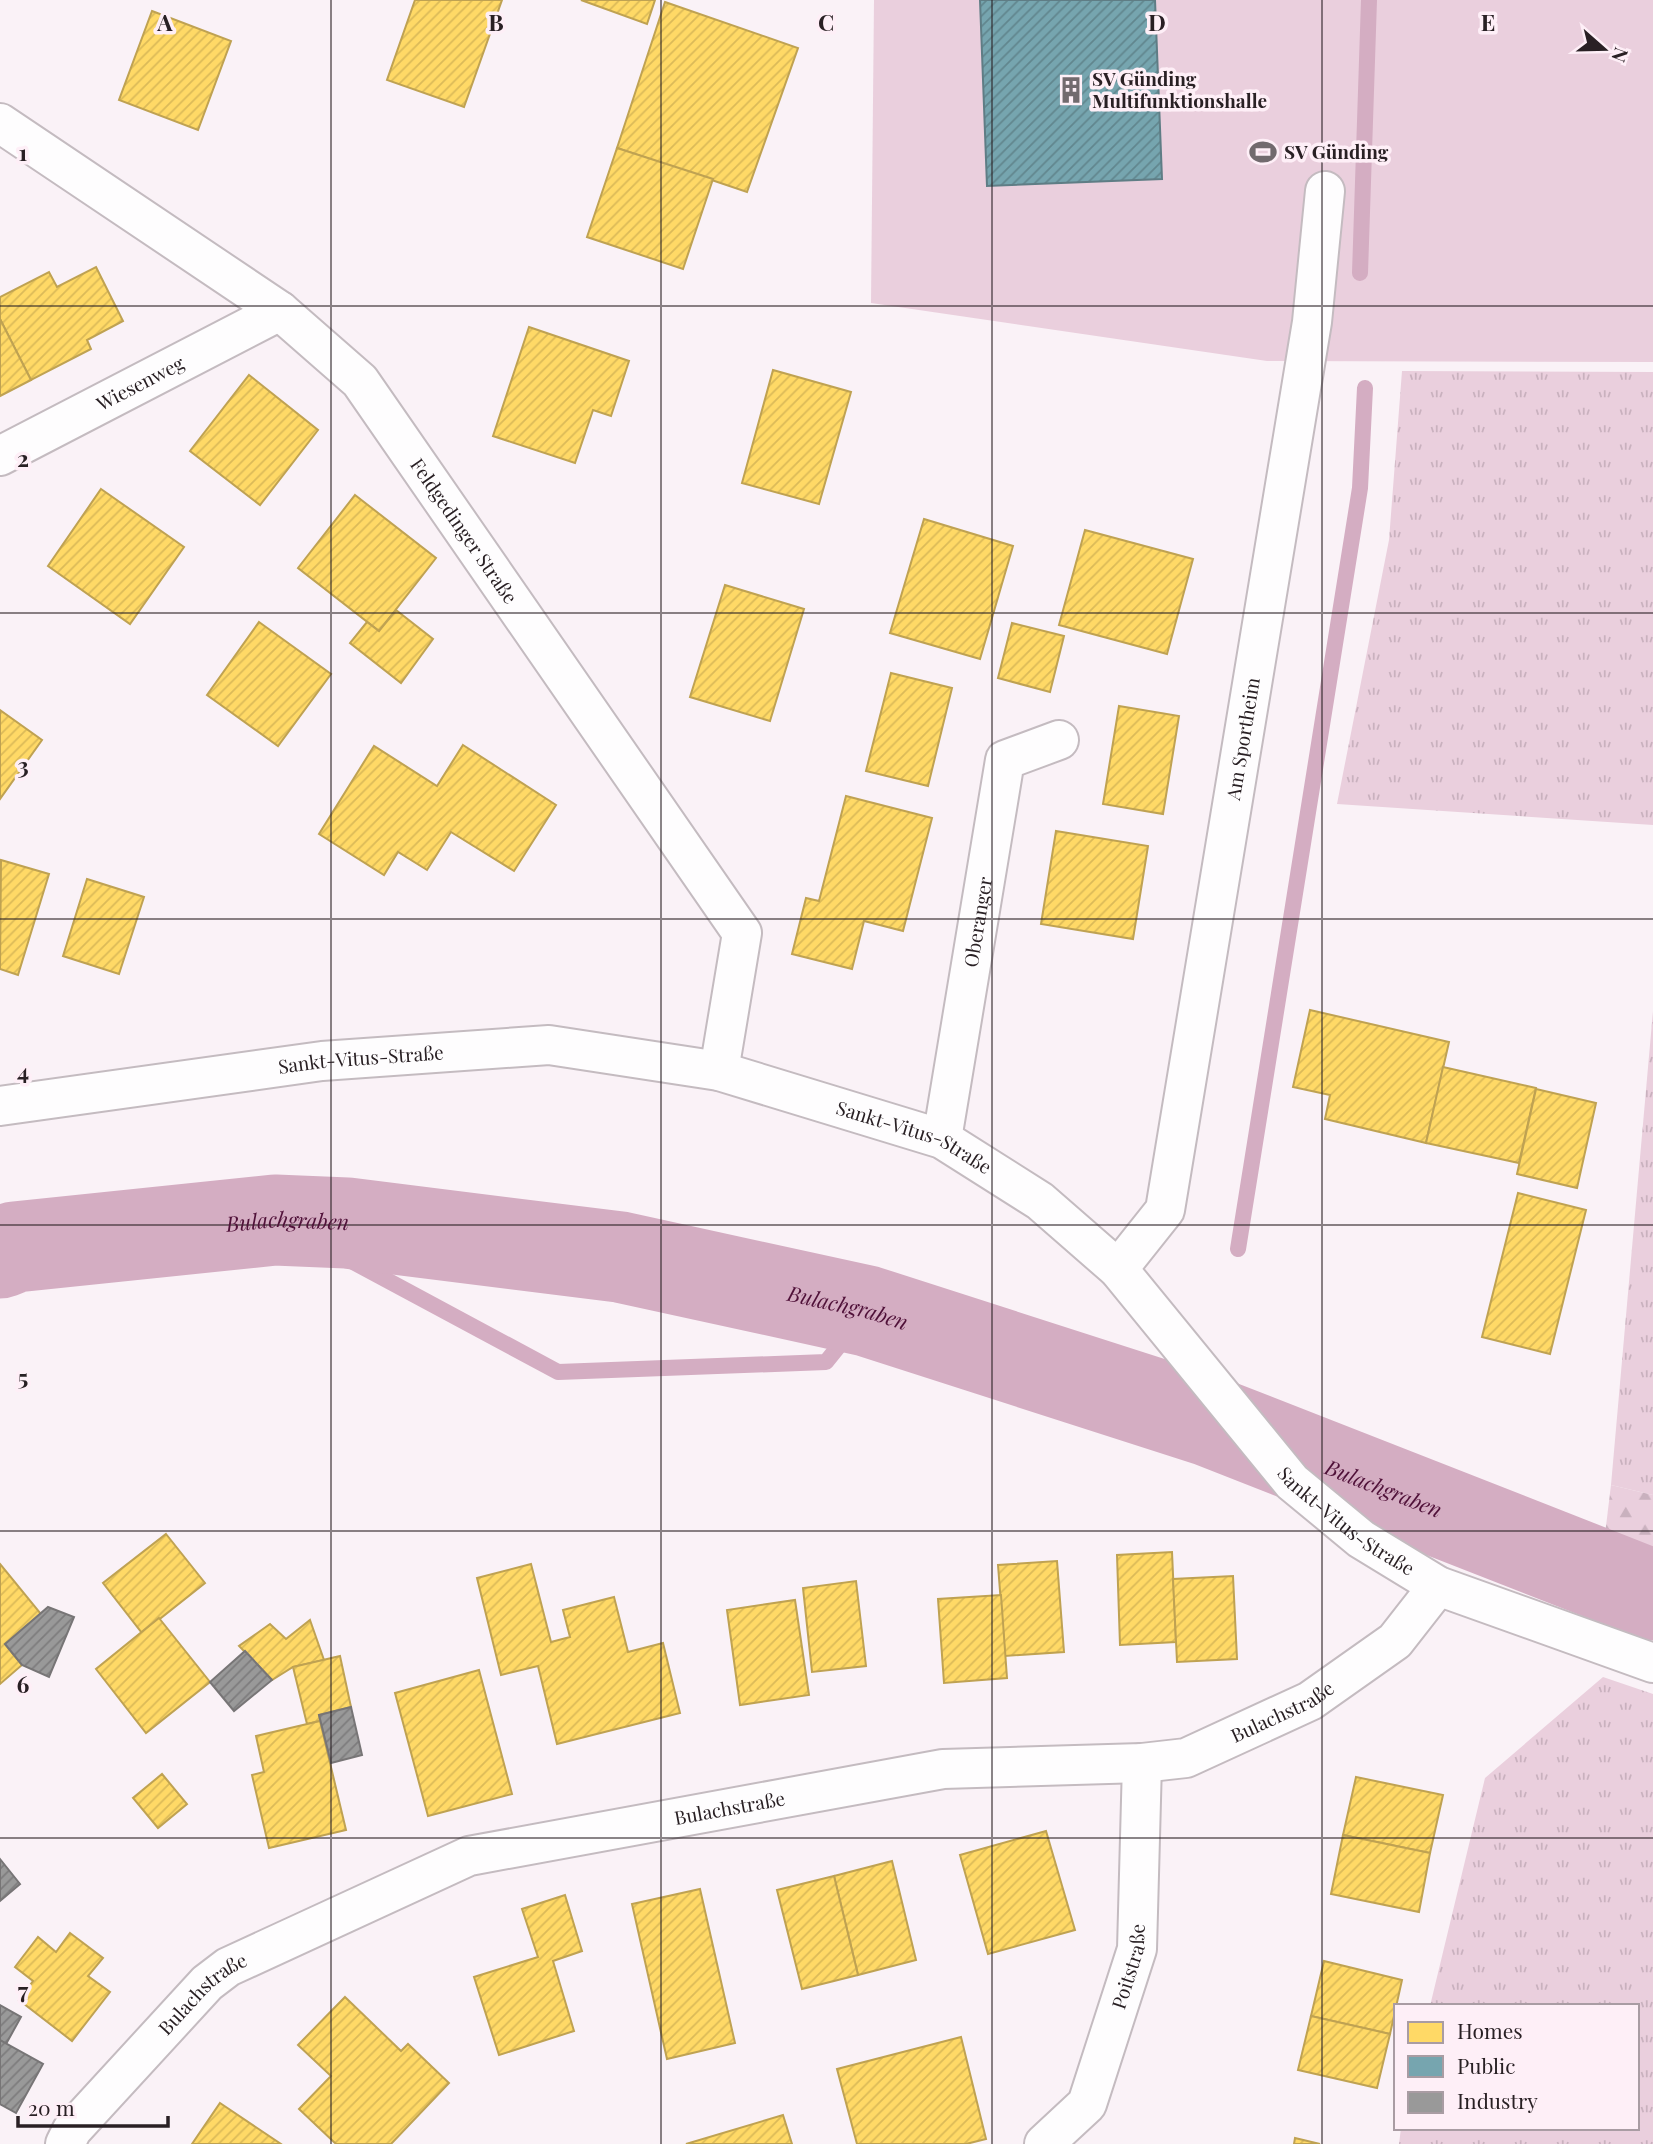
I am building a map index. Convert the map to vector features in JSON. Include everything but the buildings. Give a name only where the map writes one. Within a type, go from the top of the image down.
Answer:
[{"type":"street","name":"Feldgedinger Straße","points":[[0,122],[281,311],[360,381],[742,933],[719,1070]]},
{"type":"street","name":"Am Sportheim","points":[[1118,1269],[1165,1210],[1312,322],[1325,191]]},
{"type":"street","name":"Wiesenweg","points":[[0,456],[281,311]]},
{"type":"street","name":"Oberanger","points":[[942,1139],[1005,760],[1059,740]]},
{"type":"street","name":"Sankt-Vitus-Straße","points":[[0,1106],[322,1061],[549,1045],[719,1070],[942,1139],[1040,1201],[1118,1269],[1292,1482],[1361,1539],[1438,1587],[1653,1664]]},
{"type":"street","name":"Bulachstraße","points":[[65,2144],[72,2130],[207,1983],[228,1967],[469,1856],[943,1769],[1142,1763],[1186,1758],[1310,1701],[1395,1641],[1438,1587]]},
{"type":"street","name":"Poitstraße","points":[[1044,2144],[1087,2104],[1137,1949],[1142,1763]]},
{"type":"street","points":[[1087,2104],[1090,2144]]},
{"type":"green space","name":"SV Günding","points":[[874,0],[1653,0],[1653,362],[1267,361],[871,303]]},
{"type":"green space","points":[[1402,371],[1653,372],[1653,825],[1337,804],[1389,540]]},
{"type":"green space","points":[[1653,1011],[1653,1495],[1611,1485]]},
{"type":"green space","points":[[1611,1485],[1653,1495],[1653,1609],[1598,1592]]},
{"type":"green space","points":[[1598,1592],[1653,1609],[1653,1637],[1600,1621]]},
{"type":"green space","points":[[1603,1677],[1653,1694],[1653,2144],[1399,2144],[1401,2130],[1639,2130],[1639,2004],[1430,2004],[1485,1778]]},
{"type":"waterway","points":[[1360,273],[1369,0]]},
{"type":"waterway","points":[[1238,1249],[1360,488],[1365,388]]},
{"type":"waterway","points":[[275,1220],[558,1372],[826,1362],[867,1311]]},
{"type":"waterway","name":"Bulachgraben","points":[[0,1253],[15,1247],[275,1220],[347,1223],[620,1257],[867,1311],[1209,1421],[1653,1595]]},
{"type":"place","name":"SV Günding Multifunktionshalle","points":[[1071,90]]},
{"type":"place","name":"SV Günding","points":[[1263,152]]}]
